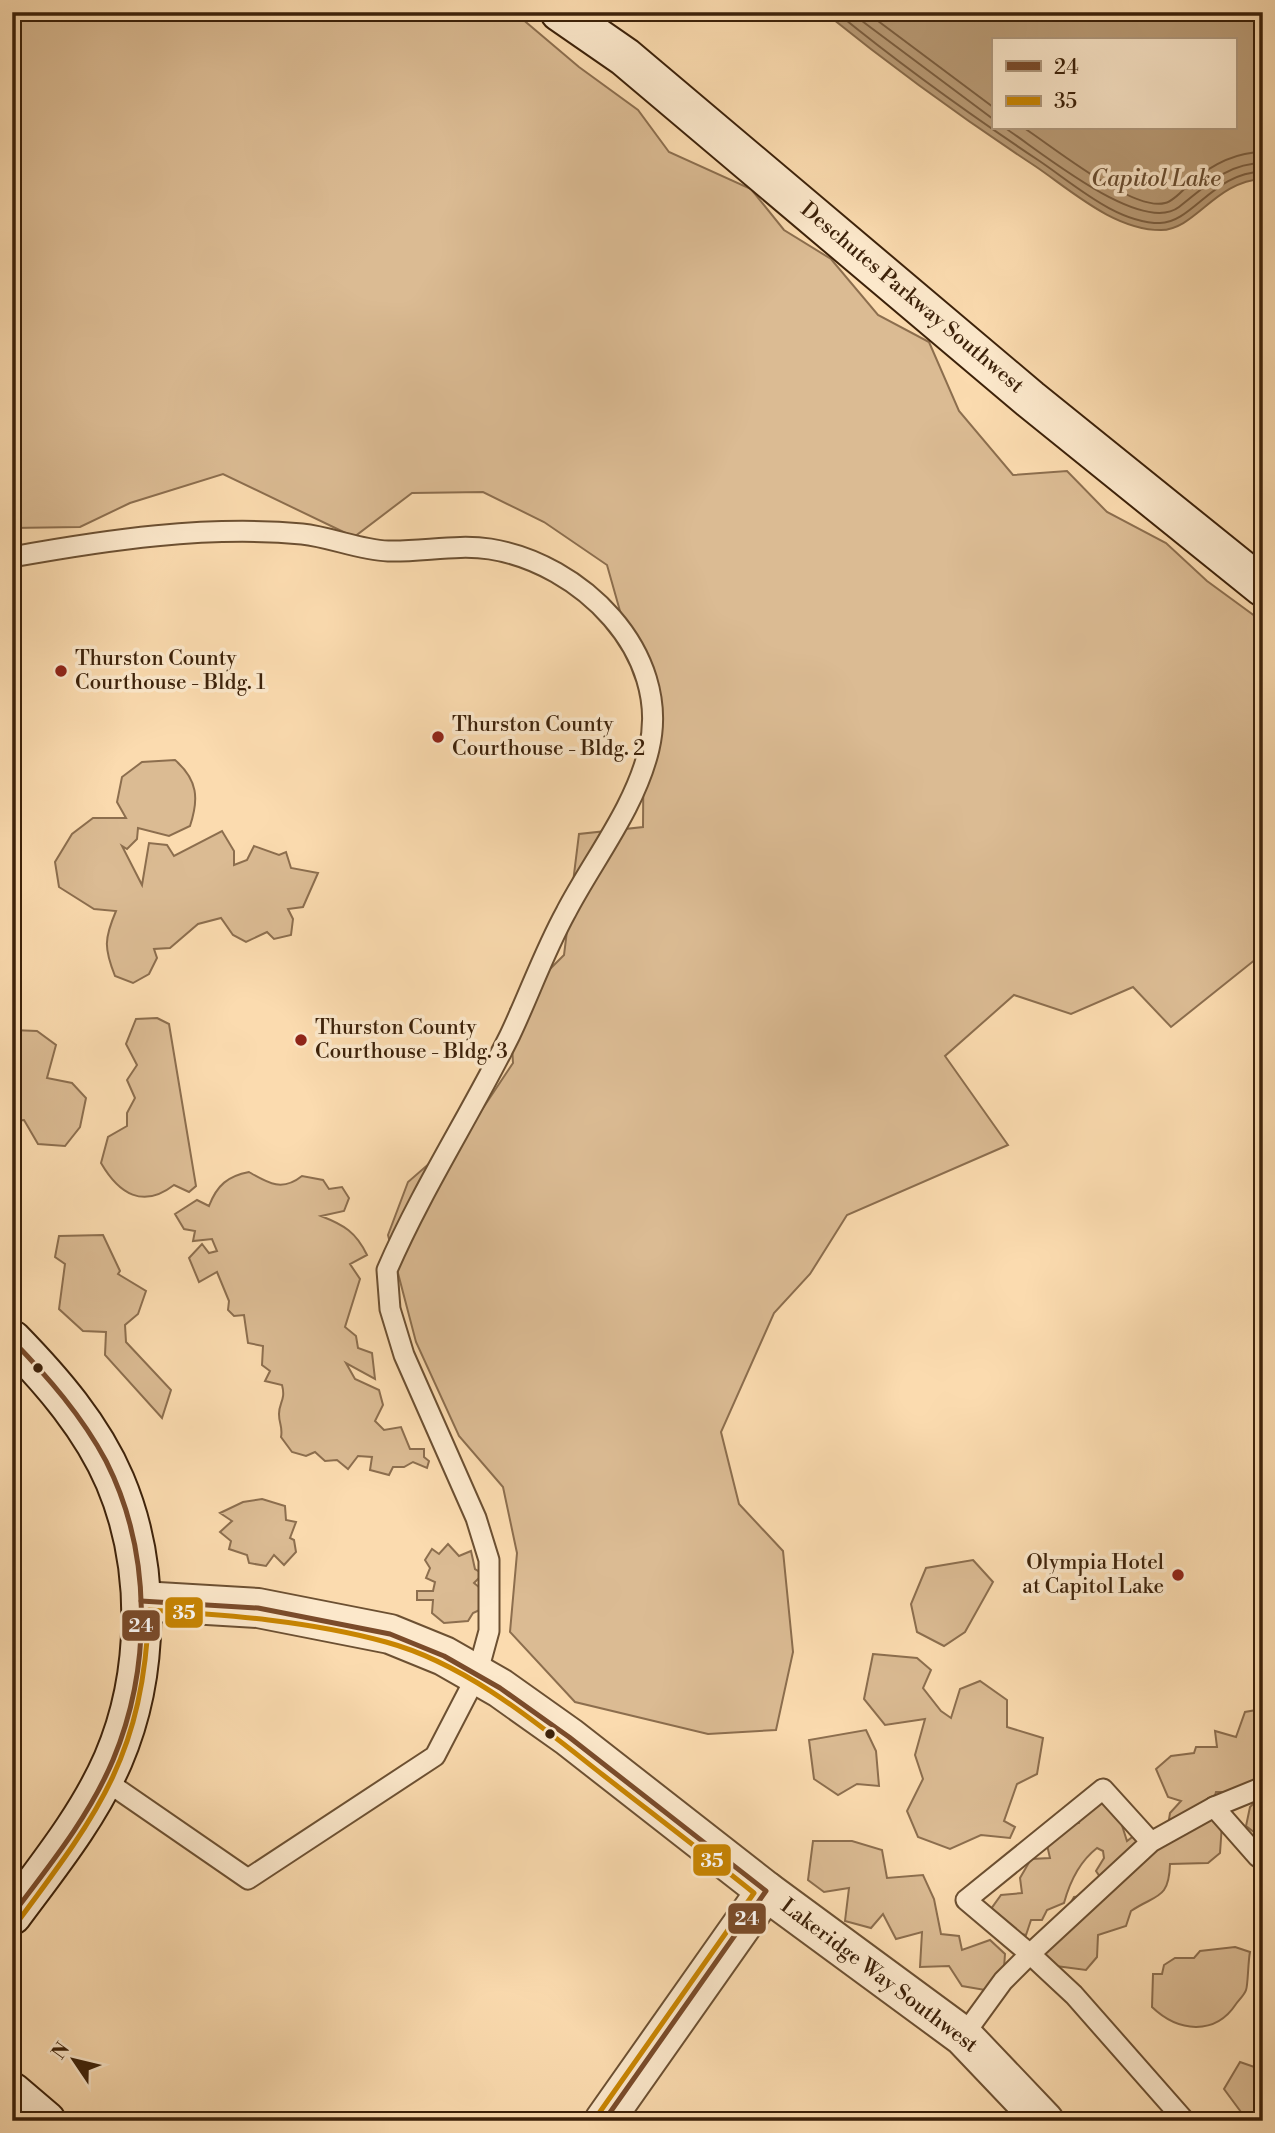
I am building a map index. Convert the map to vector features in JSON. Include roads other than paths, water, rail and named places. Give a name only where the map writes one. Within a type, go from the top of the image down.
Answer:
[{"type":"street","name":"Deschutes Parkway Southwest","points":[[560,12],[625,57],[1030,399],[1263,587]]},
{"type":"street","points":[[12,1340],[44,1372],[90,1434],[115,1481],[131,1531],[141,1601],[139,1662],[121,1736],[85,1815],[12,1915]]},
{"type":"street","name":"Lakeridge Way Southwest","points":[[141,1601],[258,1608],[390,1634],[444,1656],[477,1675],[569,1737],[766,1891],[963,2036],[1044,2121]]},
{"type":"street","points":[[604,2121],[766,1891]]},
{"type":"street","points":[[12,2092],[46,2121]]},
{"type":"lane","points":[[12,557],[150,538],[236,531],[305,534],[387,551],[489,549],[528,559],[560,574],[593,598],[624,631],[642,666],[651,700],[649,748],[632,796],[550,941],[510,1035],[399,1242],[387,1270],[390,1309],[404,1355],[476,1518],[489,1560],[489,1632],[477,1675],[435,1756],[248,1879],[103,1779]]},
{"type":"lane","points":[[963,2036],[1003,1981],[1151,1842],[1213,1807],[1263,1787]]},
{"type":"lane","points":[[1151,1842],[1102,1789],[966,1900],[1074,1995],[1185,2121]]},
{"type":"lane","points":[[1213,1807],[1258,1857]]},
{"type":"water","name":"Capitol Lake","points":[[824,12],[1263,12],[1263,179],[1232,188],[1173,228],[1161,230],[1127,224],[1079,197],[901,72]]},
{"type":"place","name":"Thurston County Courthouse - Bldg. 1","points":[[61,671]]},
{"type":"place","name":"Thurston County Courthouse - Bldg. 2","points":[[438,737]]},
{"type":"place","name":"Thurston County Courthouse - Bldg. 3","points":[[301,1040]]},
{"type":"place","name":"Olympia Hotel at Capitol Lake","points":[[1178,1575]]}]
